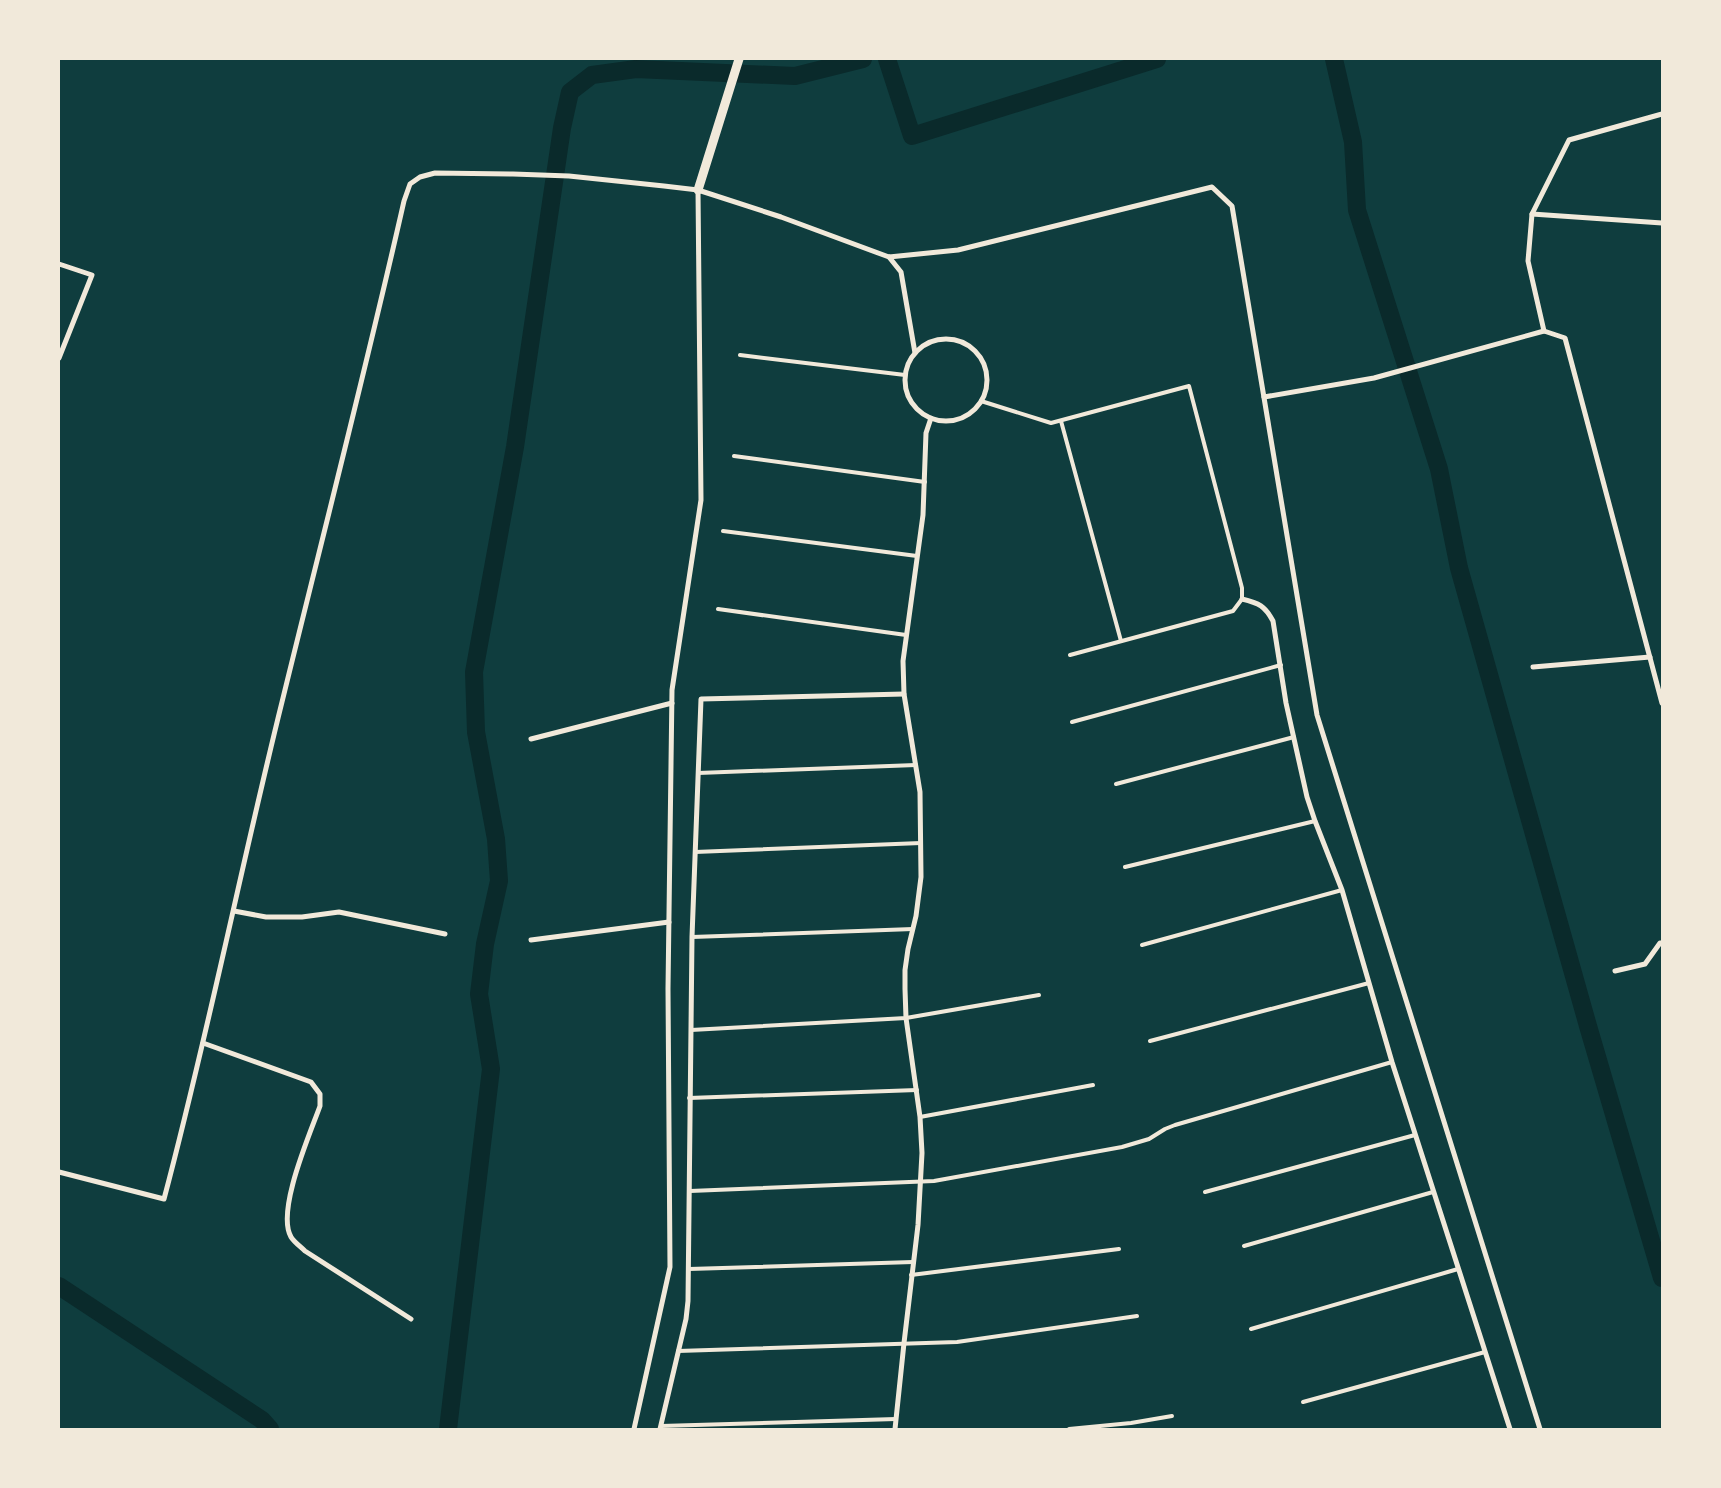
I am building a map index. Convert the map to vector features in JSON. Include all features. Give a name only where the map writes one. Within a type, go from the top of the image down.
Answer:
[{"type":"street","points":[[634,1429],[670,1267],[668,922],[672,690],[701,500],[698,190],[739,59]]},
{"type":"street","points":[[1544,331],[1528,261],[1532,214],[1569,140],[1662,114]]},
{"type":"street","points":[[59,1172],[164,1199],[203,1044],[282,703],[327,526],[404,201],[410,184],[420,177],[435,173],[539,175],[570,176],[698,190],[782,217],[889,257],[958,250],[1212,187],[1232,206],[1318,715],[1540,1429]]},
{"type":"street","points":[[1532,214],[1662,223]]},
{"type":"street","points":[[889,257],[901,272],[915,353]]},
{"type":"street","points":[[59,264],[92,275],[59,358]]},
{"type":"street","points":[[1264,397],[1374,378],[1544,331],[1565,338],[1662,703]]},
{"type":"street","points":[[946,339],[963,343],[977,353],[985,368],[987,385],[981,401],[970,414],[954,421],[937,421],[921,414],[910,401],[904,384],[906,367],[915,353],[929,342],[946,339]]},
{"type":"street","points":[[895,1429],[918,1225],[922,1153],[920,1117],[906,1018],[905,970],[921,877],[920,792],[904,694],[904,661],[924,515],[926,433],[931,418]]},
{"type":"street","points":[[1242,600],[1255,602],[1267,610],[1273,621],[1286,703],[1307,797],[1314,820],[1342,890],[1392,1062],[1510,1429]]},
{"type":"street","points":[[1533,667],[1650,657]]},
{"type":"street","points":[[661,1428],[688,1301],[692,937],[701,699],[904,694]]},
{"type":"street","points":[[531,739],[672,703]]},
{"type":"street","points":[[234,911],[266,917],[339,912],[445,934]]},
{"type":"street","points":[[531,940],[668,922]]},
{"type":"street","points":[[1616,971],[1645,964],[1660,943],[1662,943]]},
{"type":"street","points":[[203,1044],[311,1082],[320,1094],[320,1106],[290,1191],[288,1222],[291,1237],[305,1251],[411,1319]]},
{"type":"lane","points":[[740,355],[905,375]]},
{"type":"lane","points":[[981,401],[1051,422],[1061,421],[1189,386],[1242,588],[1242,600],[1233,611],[1070,655]]},
{"type":"lane","points":[[1061,421],[1121,641]]},
{"type":"lane","points":[[734,456],[925,482]]},
{"type":"lane","points":[[723,531],[917,556]]},
{"type":"lane","points":[[718,609],[906,636]]},
{"type":"lane","points":[[1072,722],[1281,665]]},
{"type":"lane","points":[[1116,784],[1294,737]]},
{"type":"lane","points":[[698,773],[916,765]]},
{"type":"lane","points":[[1125,867],[1314,820]]},
{"type":"lane","points":[[695,852],[921,843]]},
{"type":"lane","points":[[1142,944],[1342,890]]},
{"type":"lane","points":[[692,937],[913,929]]},
{"type":"lane","points":[[1150,1041],[1369,984]]},
{"type":"lane","points":[[691,1030],[906,1018],[1039,995]]},
{"type":"lane","points":[[690,1191],[934,1181],[1122,1147],[1149,1139],[1175,1125],[1392,1062]]},
{"type":"lane","points":[[920,1117],[1093,1086]]},
{"type":"lane","points":[[689,1098],[916,1090]]},
{"type":"lane","points":[[1205,1192],[1415,1135]]},
{"type":"lane","points":[[1244,1246],[1434,1192]]},
{"type":"lane","points":[[911,1275],[1119,1249]]},
{"type":"lane","points":[[689,1269],[913,1262]]},
{"type":"lane","points":[[1251,1329],[1458,1269]]},
{"type":"lane","points":[[678,1351],[957,1342],[1137,1316]]},
{"type":"lane","points":[[1303,1402],[1485,1352]]},
{"type":"lane","points":[[1069,1429],[1131,1423],[1172,1416]]},
{"type":"lane","points":[[661,1428],[896,1419]]},
{"type":"waterway","points":[[448,1429],[491,1069],[479,994],[485,944],[499,881],[496,839],[476,732],[474,672],[515,447],[562,128],[570,92],[592,75],[636,69],[795,76],[863,59]]},
{"type":"waterway","points":[[887,59],[912,136],[1157,59]]},
{"type":"waterway","points":[[1334,59],[1353,142],[1357,210],[1439,469],[1459,568],[1588,1026],[1662,1278]]},
{"type":"waterway","points":[[59,1286],[262,1420],[270,1429]]}]
